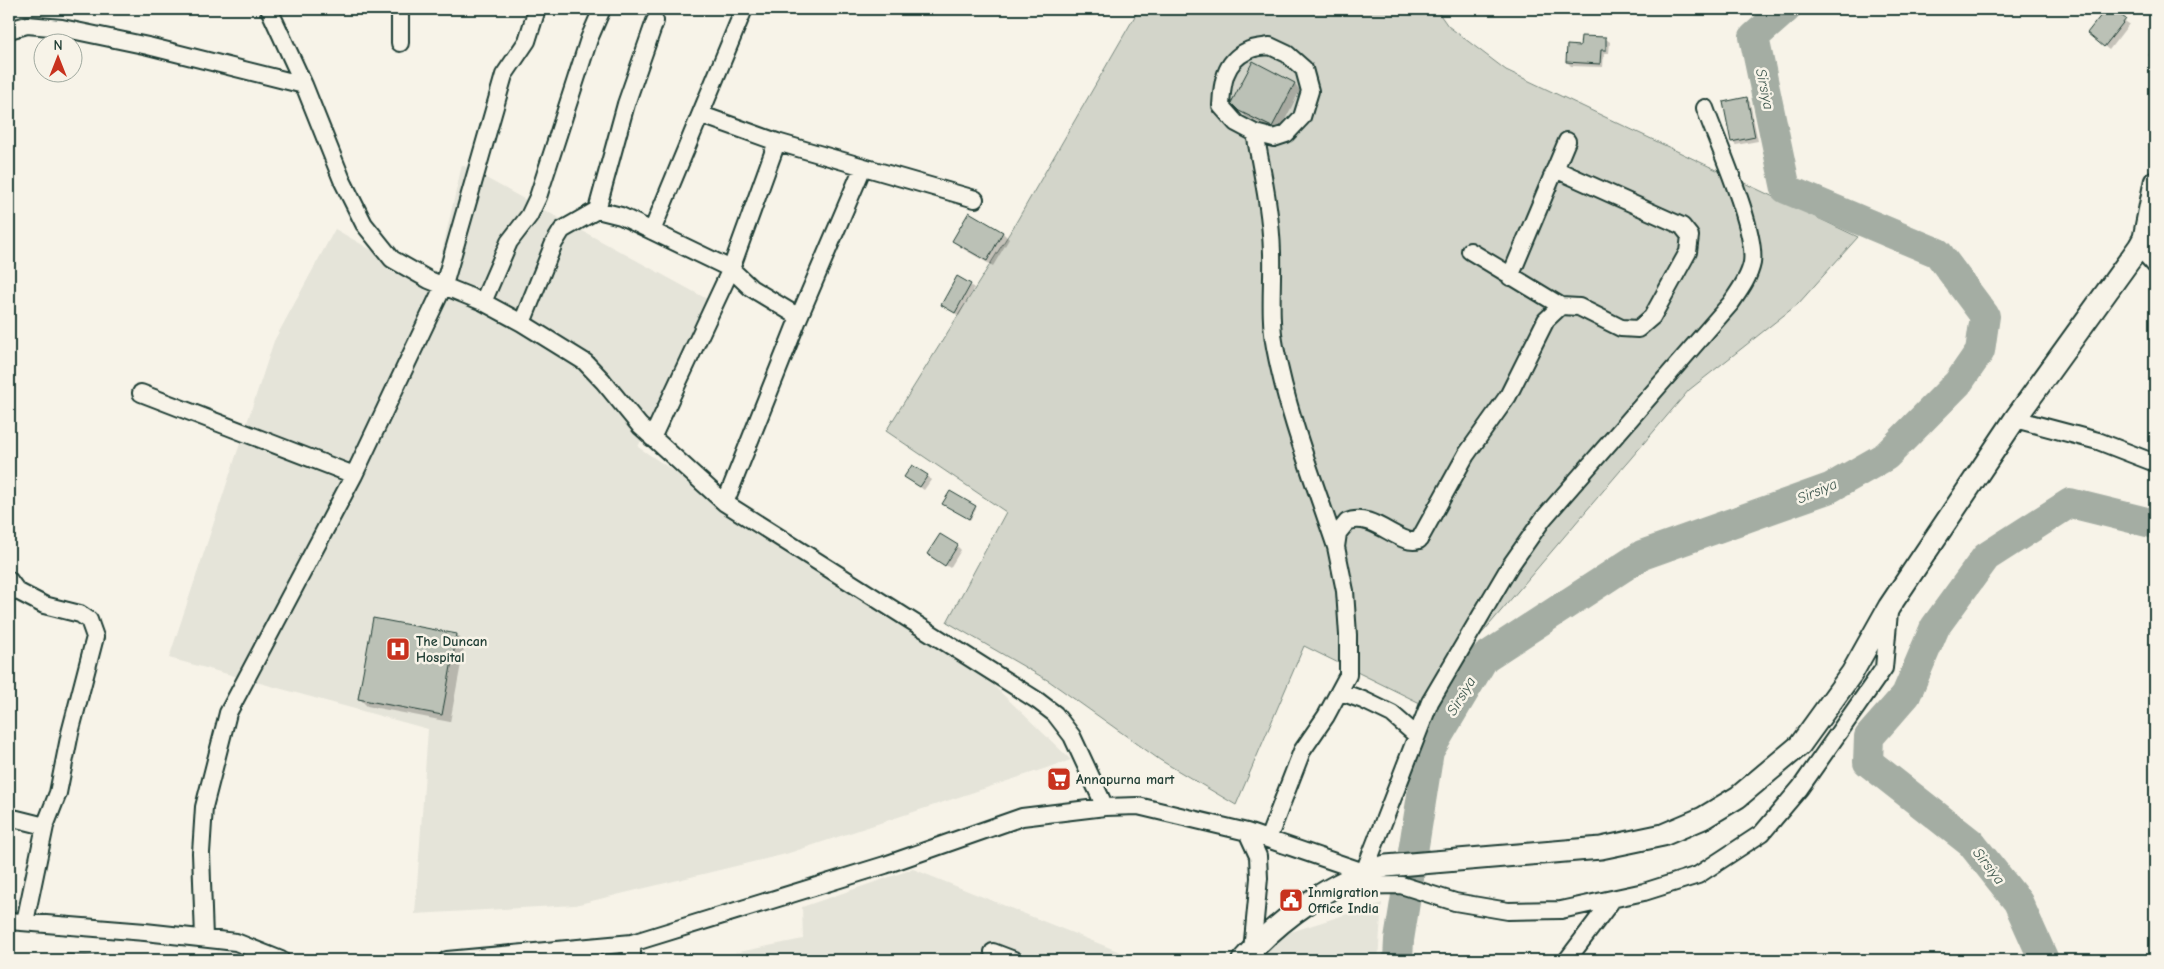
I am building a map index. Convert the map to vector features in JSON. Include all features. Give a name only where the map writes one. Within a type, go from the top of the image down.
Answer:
[{"type":"main road","points":[[1247,956],[1284,922],[1333,886],[1364,872],[1386,866],[1601,848],[1663,835],[1703,818],[1738,797],[1800,746],[1852,673],[1890,607],[2015,419],[2146,239],[2155,182]]},
{"type":"street","points":[[269,9],[304,85],[342,180],[364,224],[392,259],[429,280],[483,302],[522,323],[585,362],[652,438],[725,503],[1038,701],[1055,714],[1072,736],[1105,807]]},
{"type":"street","points":[[400,9],[400,43]]},
{"type":"street","points":[[204,938],[201,854],[204,807],[228,713],[354,475],[444,285],[504,75],[527,41],[537,9]]},
{"type":"street","points":[[483,302],[509,242],[529,216],[538,197],[588,39],[602,9]]},
{"type":"street","points":[[652,231],[702,115],[744,9]]},
{"type":"street","points":[[597,210],[626,104],[655,21]]},
{"type":"street","points":[[9,30],[28,25],[62,28],[148,46],[304,85]]},
{"type":"street","points":[[1270,46],[1287,54],[1304,69],[1310,91],[1302,117],[1286,134],[1274,138],[1256,133],[1236,123],[1221,106],[1222,82],[1230,65],[1247,50],[1270,46]]},
{"type":"street","points":[[447,960],[632,943],[885,865],[1022,817],[1105,807],[1138,806],[1247,832],[1364,872],[1430,702],[1510,566],[1543,519],[1730,303],[1747,278],[1752,262],[1749,228],[1705,108]]},
{"type":"street","points":[[702,115],[777,142],[975,199]]},
{"type":"street","points":[[1256,133],[1269,214],[1272,252],[1271,303],[1275,345],[1285,391],[1302,448],[1336,547],[1345,590],[1348,635],[1348,675],[1341,692],[1302,751],[1268,839]]},
{"type":"street","points":[[1510,277],[1567,140]]},
{"type":"street","points":[[652,438],[731,269],[777,142]]},
{"type":"street","points":[[725,503],[799,317],[863,167]]},
{"type":"street","points":[[1470,251],[1560,306],[1579,307],[1621,328],[1638,329],[1652,317],[1688,252],[1690,236],[1682,226],[1555,169]]},
{"type":"street","points":[[522,323],[554,243],[562,230],[597,210],[621,216],[731,269],[751,288],[799,317]]},
{"type":"street","points":[[2146,239],[2155,266]]},
{"type":"street","points":[[1336,547],[1338,533],[1347,522],[1352,520],[1369,522],[1409,542],[1419,540],[1466,455],[1508,396],[1546,320],[1560,306]]},
{"type":"street","points":[[141,393],[354,475]]},
{"type":"street","points":[[2015,419],[2098,441],[2155,463]]},
{"type":"street","points":[[9,580],[17,591],[44,605],[80,614],[89,620],[95,637],[70,733],[58,793],[45,826],[26,922]]},
{"type":"street","points":[[1333,886],[1401,885],[1455,902],[1508,910],[1560,910],[1644,892],[1698,875],[1762,833],[1800,788],[1884,668],[1890,607]]},
{"type":"street","points":[[1341,692],[1392,714],[1416,735]]},
{"type":"street","points":[[9,817],[45,826]]},
{"type":"street","points":[[1247,832],[1258,856],[1259,871],[1247,956]]},
{"type":"street","points":[[1567,960],[1613,899]]},
{"type":"street","points":[[9,921],[236,942],[281,960]]},
{"type":"street","points":[[632,943],[632,960]]},
{"type":"street","points":[[993,952],[1014,960]]},
{"type":"shaded area","points":[[1139,9],[1436,9],[1448,26],[1506,70],[1858,237],[1798,304],[1689,390],[1478,638],[1420,703],[1304,646],[1236,805],[1160,760],[1049,681],[947,622],[1006,512],[886,431],[1014,226]]},
{"type":"shaded area","points":[[462,165],[707,299],[638,447],[993,685],[1071,760],[786,854],[575,905],[415,914],[428,729],[169,658],[274,341],[335,229],[434,286]]},
{"type":"shaded area","points":[[913,869],[1140,960],[700,960],[803,939],[802,907]]},
{"type":"shaded area","points":[[1382,903],[1378,960],[1232,960],[1240,948]]},
{"type":"shaded area","points":[[66,954],[144,960],[64,960]]},
{"type":"building","points":[[2106,9],[2112,9],[2126,19],[2104,47],[2087,33]]},
{"type":"building","points":[[1581,36],[1606,37],[1606,50],[1601,50],[1600,64],[1566,62],[1567,45],[1580,46]]},
{"type":"building","points":[[1253,61],[1295,83],[1272,127],[1239,111],[1231,103]]},
{"type":"building","points":[[1747,97],[1755,137],[1731,142],[1723,102]]},
{"type":"building","points":[[969,212],[1003,232],[987,261],[952,241]]},
{"type":"building","points":[[957,276],[971,284],[955,313],[941,305]]},
{"type":"building","points":[[912,465],[928,475],[920,487],[904,477]]},
{"type":"building","points":[[950,491],[976,506],[969,519],[942,504]]},
{"type":"building","points":[[940,534],[958,545],[945,566],[927,554]]},
{"type":"building","points":[[373,618],[457,634],[442,715],[358,699]]},
{"type":"waterway","name":"Sirsiya","points":[[1398,960],[1399,940],[1429,751],[1484,658],[1642,555],[1830,488],[1886,456],[1958,383],[1980,351],[1985,316],[1938,253],[1786,189],[1754,37],[1786,9]]},
{"type":"waterway","name":"Sirsiya","points":[[2044,960],[2018,902],[1971,843],[1868,762],[1869,737],[1906,695],[1935,627],[1986,557],[2070,503],[2155,524]]},
{"type":"place","name":"The Duncan Hospital","points":[[398,649]]},
{"type":"place","name":"Annapurna mart","points":[[1059,779]]},
{"type":"place","name":"Inmigration Office India","points":[[1291,900]]}]
